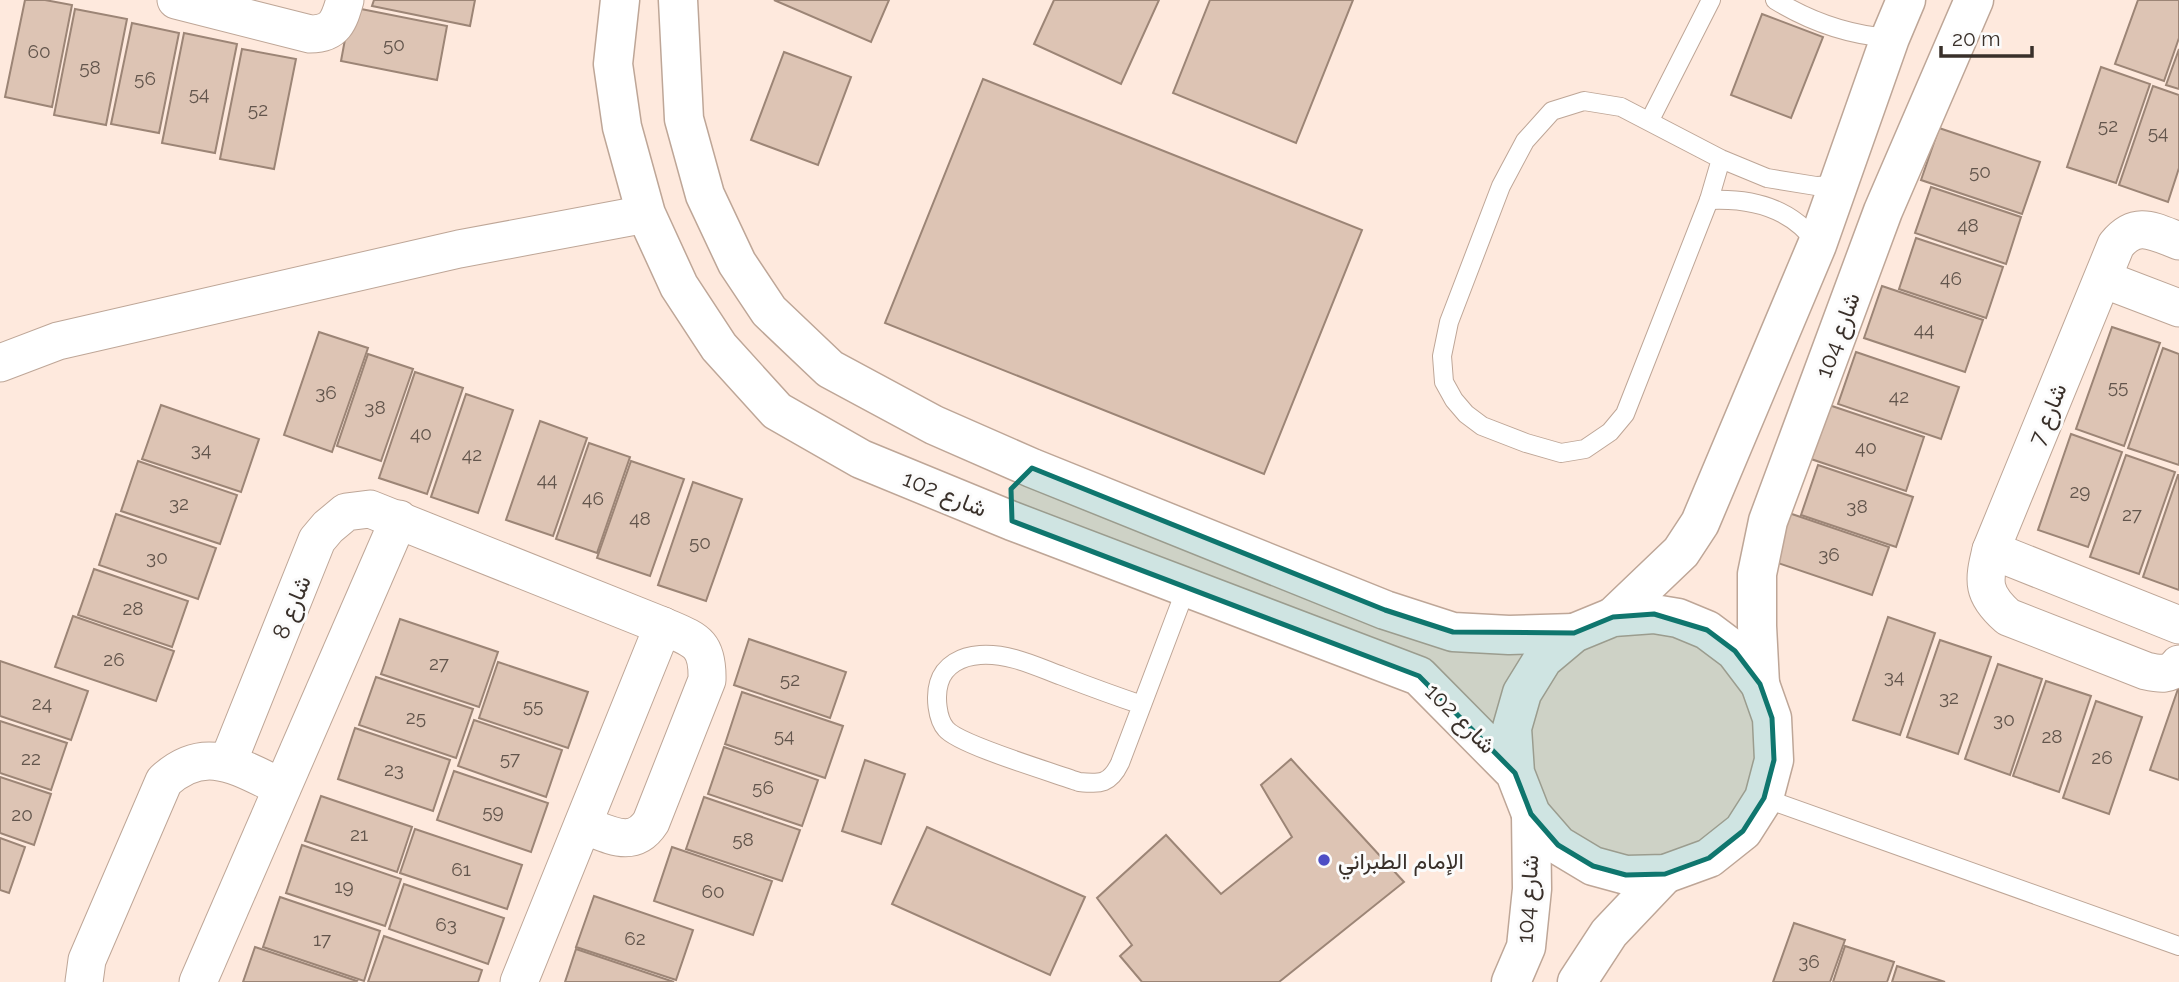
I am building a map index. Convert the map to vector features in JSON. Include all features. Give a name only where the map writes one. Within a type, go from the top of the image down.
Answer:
[{"type":"street","points":[[176,0],[310,34],[321,34],[336,24],[345,0]]},
{"type":"street","name":"شارع 102","points":[[620,0],[613,64],[622,127],[646,214],[679,286],[719,347],[777,411],[861,459],[1012,521],[1419,676],[1515,773]]},
{"type":"street","points":[[678,0],[684,119],[705,195],[737,263],[769,311],[830,369],[934,425],[1032,468],[1385,610],[1453,632],[1509,635],[1574,633]]},
{"type":"street","points":[[1613,617],[1681,552],[1700,523],[1817,245],[1906,0]]},
{"type":"street","name":"شارع 104","points":[[1760,684],[1757,574],[1768,521],[1883,211],[1974,0]]},
{"type":"street","points":[[0,363],[58,341],[459,249],[646,214]]},
{"type":"street","name":"شارع 7","points":[[2179,241],[2143,229],[2124,235],[2116,245],[1991,550],[1985,572],[1986,589],[1994,604],[2008,617],[2147,671],[2169,673],[2179,664]]},
{"type":"street","points":[[2103,279],[2179,308]]},
{"type":"street","points":[[1012,521],[1007,502],[1011,489],[1016,480],[1032,468]]},
{"type":"street","name":"شارع 8","points":[[228,762],[317,540],[346,512],[370,509],[663,626],[693,639],[702,649],[707,662],[707,680],[651,822],[643,834],[629,838],[618,837],[583,825]]},
{"type":"street","points":[[198,982],[399,519]]},
{"type":"street","points":[[1991,550],[2179,625]]},
{"type":"street","points":[[1654,614],[1678,618],[1707,630],[1735,651],[1760,684],[1772,718],[1774,761],[1764,798],[1743,831],[1709,858],[1665,874],[1626,875],[1593,866],[1558,845],[1531,814],[1515,773],[1512,728],[1522,693],[1543,659],[1574,633],[1613,617],[1654,614]]},
{"type":"street","points":[[519,982],[663,626]]},
{"type":"street","points":[[84,982],[87,960],[164,781],[177,768],[199,761],[228,762],[281,787]]},
{"type":"street","name":"شارع 104","points":[[1511,982],[1525,947],[1532,889],[1531,814]]},
{"type":"street","points":[[1577,982],[1609,933],[1665,874]]},
{"type":"lane","points":[[1650,120],[1711,0]]},
{"type":"lane","points":[[1775,0],[1823,24],[1862,36],[1890,38]]},
{"type":"lane","points":[[1721,159],[1709,200],[1625,414],[1610,432],[1585,449],[1561,453],[1525,443],[1482,426],[1466,414],[1444,382],[1443,356],[1449,322],[1501,186],[1525,141],[1552,111],[1584,101],[1621,107],[1721,159],[1767,178],[1816,186],[1838,185]]},
{"type":"lane","points":[[1709,200],[1731,199],[1773,208],[1808,232],[1817,245]]},
{"type":"lane","points":[[1142,705],[1009,657],[981,655],[960,659],[947,669],[939,682],[937,695],[939,714],[946,729],[963,741],[1079,782],[1099,784],[1114,776],[1142,705],[1187,586]]},
{"type":"lane","points":[[1764,798],[2179,946]]},
{"type":"highlighted area","points":[[1032,468],[1385,610],[1453,632],[1574,633],[1613,617],[1654,614],[1707,630],[1735,651],[1760,684],[1772,718],[1774,760],[1764,798],[1743,831],[1709,858],[1665,874],[1626,875],[1593,866],[1558,845],[1531,814],[1515,773],[1419,676],[1012,521],[1011,489]]},
{"type":"building","points":[[25,0],[45,0],[72,5],[52,107],[5,97]]},
{"type":"building","points":[[374,0],[475,0],[470,26],[372,6]]},
{"type":"building","points":[[774,0],[889,0],[871,42]]},
{"type":"building","points":[[1054,0],[1159,0],[1121,84],[1034,44]]},
{"type":"building","points":[[1210,0],[1353,0],[1296,143],[1173,93]]},
{"type":"building","points":[[2138,0],[2179,0],[2179,38],[2164,81],[2115,64]]},
{"type":"building","points":[[351,7],[447,26],[437,80],[341,61]]},
{"type":"building","points":[[75,9],[127,19],[106,125],[54,115]]},
{"type":"building","points":[[1762,14],[1823,37],[1791,118],[1731,95]]},
{"type":"building","points":[[132,23],[179,33],[159,133],[111,124]]},
{"type":"building","points":[[184,33],[237,44],[215,153],[162,143]]},
{"type":"building","points":[[242,49],[296,59],[274,169],[220,159]]},
{"type":"building","points":[[2179,49],[2179,89],[2166,85]]},
{"type":"building","points":[[784,52],[851,77],[818,165],[751,140]]},
{"type":"building","points":[[2101,67],[2150,84],[2116,183],[2067,167]]},
{"type":"building","points":[[983,79],[1362,230],[1264,474],[885,323]]},
{"type":"building","points":[[2153,86],[2179,95],[2179,168],[2168,202],[2119,185]]},
{"type":"building","points":[[1939,128],[2040,162],[2022,214],[1921,180]]},
{"type":"building","points":[[1931,187],[2021,217],[2006,264],[1915,233]]},
{"type":"building","points":[[1916,238],[2003,267],[1986,318],[1899,289]]},
{"type":"building","points":[[1882,286],[1983,320],[1965,372],[1864,338]]},
{"type":"building","points":[[2112,327],[2160,343],[2124,446],[2076,429]]},
{"type":"building","points":[[319,332],[368,348],[332,452],[284,435]]},
{"type":"building","points":[[2163,348],[2179,354],[2179,465],[2128,448]]},
{"type":"building","points":[[1856,352],[1959,387],[1941,439],[1838,404]]},
{"type":"building","points":[[368,354],[413,369],[381,461],[337,446]]},
{"type":"building","points":[[415,372],[463,388],[427,494],[379,478]]},
{"type":"building","points":[[466,394],[513,410],[478,513],[431,497]]},
{"type":"building","points":[[1826,404],[1924,437],[1906,491],[1808,458]]},
{"type":"building","points":[[161,405],[259,439],[241,492],[142,459]]},
{"type":"building","points":[[540,421],[587,438],[553,536],[506,520]]},
{"type":"building","points":[[2071,434],[2122,452],[2088,547],[2038,530]]},
{"type":"building","points":[[589,443],[630,457],[597,553],[556,539]]},
{"type":"building","points":[[2126,455],[2175,472],[2139,574],[2090,557]]},
{"type":"building","points":[[138,461],[237,495],[220,544],[121,511]]},
{"type":"building","points":[[631,461],[684,479],[650,576],[597,558]]},
{"type":"building","points":[[1818,465],[1913,497],[1896,547],[1801,515]]},
{"type":"building","points":[[2179,475],[2179,590],[2143,577]]},
{"type":"building","points":[[693,482],[742,499],[706,601],[658,585]]},
{"type":"building","points":[[1786,512],[1889,547],[1872,595],[1769,560]]},
{"type":"building","points":[[116,514],[216,548],[198,599],[99,565]]},
{"type":"building","points":[[94,569],[188,601],[172,647],[78,615]]},
{"type":"building","points":[[73,616],[174,651],[156,701],[55,667]]},
{"type":"building","points":[[1888,617],[1935,633],[1900,735],[1853,720]]},
{"type":"building","points":[[400,619],[498,652],[479,707],[381,674]]},
{"type":"building","points":[[749,639],[846,672],[830,718],[734,685]]},
{"type":"building","points":[[1940,640],[1991,657],[1958,754],[1907,737]]},
{"type":"building","points":[[0,661],[88,691],[71,740],[0,716]]},
{"type":"building","points":[[498,662],[588,692],[568,748],[479,718]]},
{"type":"building","points":[[1998,664],[2042,679],[2010,775],[1965,759]]},
{"type":"building","points":[[376,677],[473,709],[456,758],[359,725]]},
{"type":"building","points":[[2046,681],[2091,696],[2059,792],[2013,776]]},
{"type":"building","points":[[2179,686],[2179,780],[2150,770]]},
{"type":"building","points":[[742,692],[843,726],[825,778],[725,744]]},
{"type":"building","points":[[2096,701],[2142,717],[2109,814],[2063,798]]},
{"type":"building","points":[[474,720],[562,750],[546,797],[458,766]]},
{"type":"building","points":[[0,721],[67,743],[51,790],[0,773]]},
{"type":"building","points":[[355,728],[450,760],[433,811],[338,779]]},
{"type":"building","points":[[724,747],[818,780],[802,826],[708,794]]},
{"type":"building","name":"الإمام الطبراني","points":[[1291,759],[1404,882],[1279,982],[1142,982],[1120,956],[1132,945],[1097,898],[1166,835],[1221,894],[1292,837],[1261,785]]},
{"type":"building","points":[[865,760],[905,774],[881,844],[842,831]]},
{"type":"building","points":[[454,771],[548,803],[531,852],[437,820]]},
{"type":"building","points":[[0,777],[51,794],[34,845],[0,833]]},
{"type":"building","points":[[321,796],[412,827],[397,872],[305,841]]},
{"type":"building","points":[[704,797],[800,830],[782,881],[686,849]]},
{"type":"building","points":[[927,827],[1085,897],[1050,975],[892,904]]},
{"type":"building","points":[[415,829],[522,865],[507,909],[400,873]]},
{"type":"building","points":[[0,838],[25,847],[9,893],[0,890]]},
{"type":"building","points":[[302,845],[401,879],[385,926],[286,893]]},
{"type":"building","points":[[672,847],[772,881],[753,935],[654,901]]},
{"type":"building","points":[[404,884],[504,918],[488,964],[389,929]]},
{"type":"building","points":[[594,896],[693,930],[676,980],[576,947]]},
{"type":"building","points":[[280,897],[380,931],[364,981],[263,947]]},
{"type":"building","points":[[1794,923],[1845,940],[1830,982],[1773,982]]},
{"type":"building","points":[[384,936],[482,970],[478,982],[368,982]]},
{"type":"building","points":[[1845,946],[1894,962],[1887,982],[1833,982]]},
{"type":"building","points":[[255,947],[357,981],[243,982]]},
{"type":"building","points":[[576,949],[674,982],[565,982]]},
{"type":"building","points":[[1897,966],[1945,982],[1892,982]]},
{"type":"place","name":"الإمام الطبراني","points":[[1324,860]]}]
